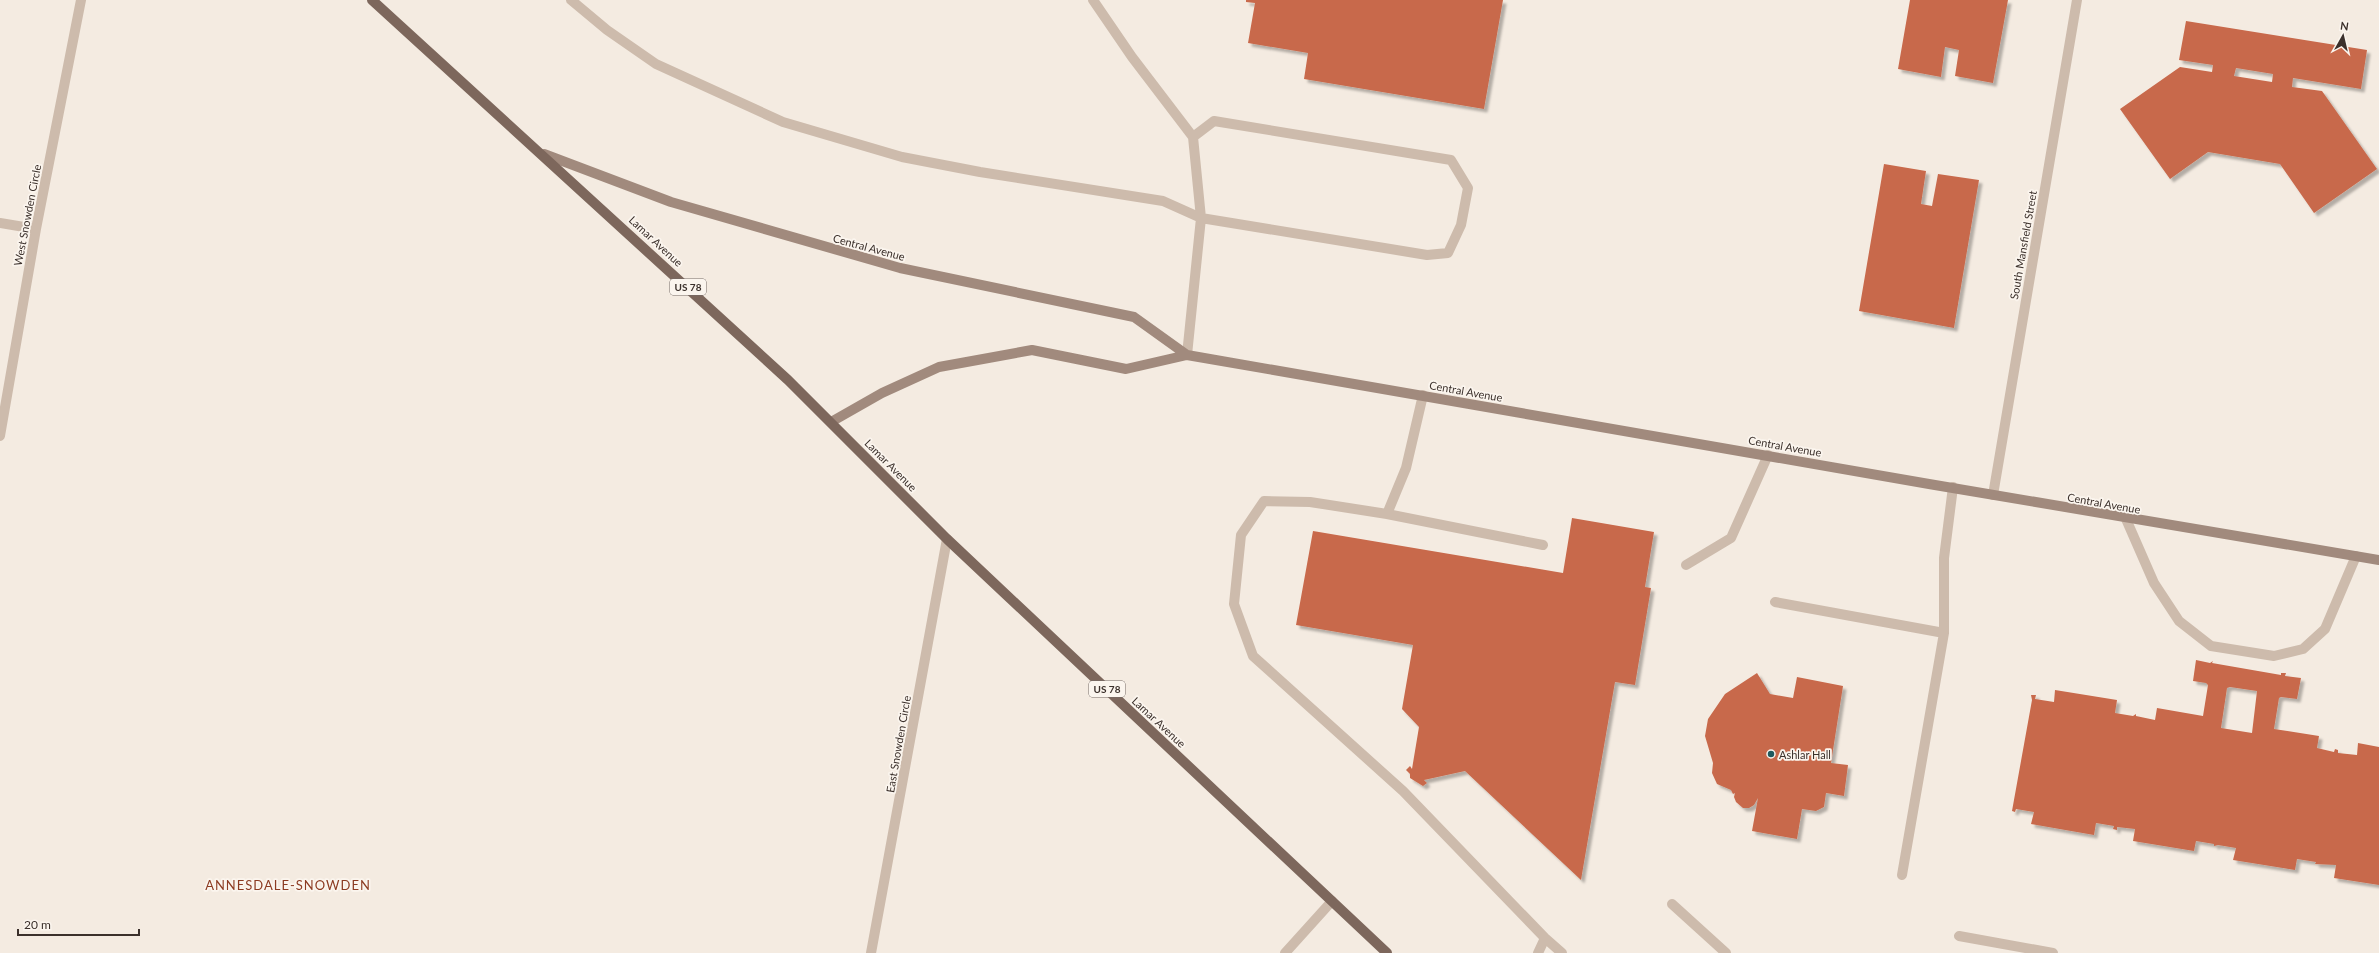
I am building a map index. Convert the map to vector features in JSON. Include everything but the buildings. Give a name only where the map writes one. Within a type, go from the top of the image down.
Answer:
[{"type":"main road","name":"Lamar Avenue","points":[[372,0],[544,154],[788,380],[947,539],[1387,953]]},
{"type":"main road","name":"Central Avenue","points":[[544,154],[671,202],[900,268],[1134,318],[1187,355]]},
{"type":"main road","name":"Central Avenue","points":[[831,422],[882,393],[939,367],[1032,350],[1126,369],[1187,355],[1953,487],[2126,519],[2379,560]]},
{"type":"street","name":"West Snowden Circle","points":[[0,436],[36,229],[81,0]]},
{"type":"street","points":[[571,0],[607,30],[656,64],[783,122],[902,157],[980,172],[1163,201],[1201,218],[1427,255],[1448,253],[1461,225],[1468,188],[1451,160],[1214,121],[1193,137]]},
{"type":"street","points":[[1093,0],[1132,57],[1193,137],[1201,218],[1187,355]]},
{"type":"street","name":"South Mansfield Street","points":[[1993,494],[2077,0]]},
{"type":"street","points":[[0,223],[36,229]]},
{"type":"street","points":[[1387,514],[1406,468],[1423,395]]},
{"type":"street","points":[[1686,566],[1731,538],[1768,455]]},
{"type":"street","points":[[1902,875],[1944,633],[1944,558],[1953,487]]},
{"type":"street","points":[[1543,545],[1387,514],[1310,502],[1264,501],[1241,535],[1234,604],[1253,656],[1403,791],[1545,938],[1562,953]]},
{"type":"street","points":[[2126,519],[2154,583],[2179,621],[2211,646],[2274,656],[2303,649],[2325,629],[2356,556]]},
{"type":"street","name":"East Snowden Circle","points":[[871,953],[947,539]]},
{"type":"street","points":[[1775,602],[1944,633]]},
{"type":"street","points":[[1285,953],[1332,900]]},
{"type":"street","points":[[1672,904],[1726,953]]},
{"type":"street","points":[[1959,936],[2053,953]]},
{"type":"street","points":[[1538,953],[1545,938]]},
{"type":"place","name":"Ashlar Hall","points":[[1771,754]]},
{"type":"district","name":"ANNESDALE-SNOWDEN","points":[[288,885]]}]
